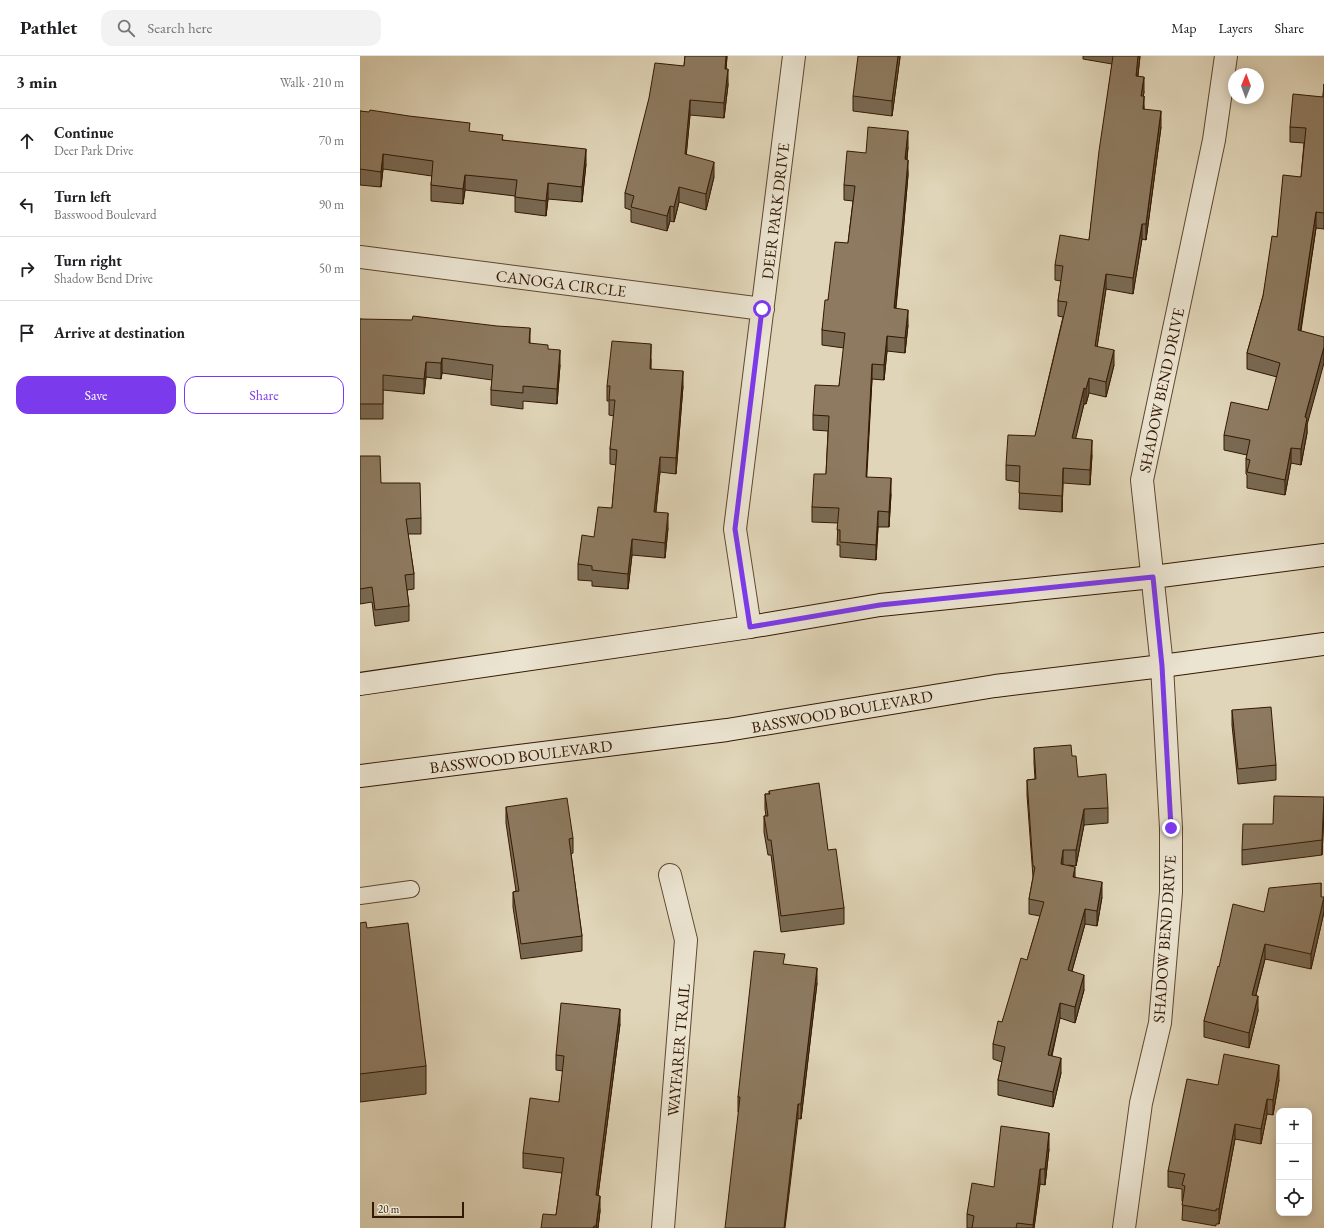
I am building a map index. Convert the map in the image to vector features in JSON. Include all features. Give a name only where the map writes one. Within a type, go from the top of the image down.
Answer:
[{"type":"street","name":"DEER PARK DRIVE","points":[[750,627],[735,529],[794,56]]},
{"type":"street","name":"SHADOW BEND DRIVE","points":[[1124,1228],[1141,1103],[1160,1023],[1170,892],[1171,828],[1162,666],[1142,480],[1214,140],[1226,56]]},
{"type":"street","name":"CANOGA CIRCLE","points":[[360,257],[762,309]]},
{"type":"street","points":[[360,684],[750,627],[880,605],[1153,577],[1324,555]]},
{"type":"street","name":"BASSWOOD BOULEVARD","points":[[360,776],[727,730],[995,686],[1162,666],[1324,644]]},
{"type":"street","name":"WAYFARER TRAIL","points":[[663,1228],[686,940],[670,874]]},
{"type":"lane","points":[[360,896],[411,889]]},
{"type":"building","points":[[685,56],[726,56],[725,69],[728,69],[724,103],[690,100],[685,154],[714,162],[706,194],[679,187],[674,207],[670,206],[667,216],[631,207],[634,196],[625,193],[649,98],[655,63],[684,66]]},
{"type":"building","points":[[858,56],[898,56],[892,101],[853,96]]},
{"type":"building","points":[[1113,56],[1138,56],[1136,76],[1144,77],[1141,96],[1144,96],[1143,109],[1161,111],[1146,224],[1142,224],[1133,278],[1106,274],[1095,346],[1114,350],[1106,382],[1089,378],[1086,389],[1084,388],[1072,438],[1092,440],[1090,470],[1063,468],[1062,496],[1019,493],[1020,466],[1006,465],[1008,435],[1035,436],[1067,302],[1058,301],[1063,266],[1055,265],[1060,235],[1089,240],[1099,151]]},
{"type":"building","points":[[1324,84],[1324,213],[1316,212],[1298,330],[1324,337],[1324,347],[1305,417],[1307,418],[1301,449],[1291,448],[1285,480],[1247,472],[1250,460],[1246,459],[1250,440],[1224,435],[1231,402],[1268,410],[1280,363],[1247,353],[1263,296],[1272,236],[1277,237],[1283,175],[1301,177],[1306,128],[1290,127],[1293,94],[1323,97]]},
{"type":"building","points":[[370,110],[470,123],[469,131],[503,135],[502,140],[586,149],[582,187],[548,183],[546,201],[515,197],[517,180],[465,175],[463,189],[431,185],[433,161],[383,154],[381,172],[360,169],[360,111],[369,112]]},
{"type":"building","points":[[868,127],[908,131],[905,159],[908,160],[894,308],[908,310],[905,338],[887,336],[884,365],[872,364],[866,477],[891,478],[889,512],[878,511],[876,545],[840,542],[840,530],[837,530],[839,508],[812,507],[814,474],[826,474],[829,416],[813,415],[815,385],[839,386],[845,333],[822,330],[825,300],[828,300],[835,242],[848,243],[855,186],[844,185],[847,151],[866,153]]},
{"type":"building","points":[[413,316],[497,326],[530,328],[529,343],[548,345],[548,349],[560,350],[557,389],[523,386],[523,393],[491,390],[493,365],[442,358],[441,363],[426,362],[424,379],[383,375],[383,404],[360,404],[360,319],[412,320]]},
{"type":"building","points":[[612,341],[651,344],[650,369],[683,371],[676,458],[660,457],[654,512],[668,513],[665,543],[632,539],[628,574],[592,570],[592,566],[578,564],[582,535],[594,537],[598,507],[612,508],[617,450],[610,449],[615,400],[609,400],[610,386],[607,386]]},
{"type":"building","points":[[360,456],[380,456],[381,483],[420,483],[421,518],[406,519],[414,574],[405,575],[409,606],[375,610],[372,587],[360,589]]},
{"type":"building","points":[[1271,707],[1276,765],[1238,769],[1232,710]]},
{"type":"building","points":[[1071,745],[1072,756],[1076,756],[1078,777],[1106,774],[1108,808],[1084,809],[1076,850],[1063,850],[1061,864],[1075,867],[1073,877],[1102,882],[1097,911],[1085,909],[1068,970],[1084,975],[1075,1007],[1060,1003],[1048,1055],[1061,1058],[1053,1092],[998,1080],[1005,1047],[993,1044],[998,1021],[1002,1022],[1021,958],[1027,960],[1044,902],[1029,899],[1035,867],[1033,866],[1027,780],[1036,779],[1034,748]]},
{"type":"building","points":[[819,783],[828,850],[836,849],[844,908],[781,916],[771,840],[768,840],[764,816],[768,816],[765,794],[770,794],[769,791]]},
{"type":"building","points":[[1274,796],[1324,797],[1322,840],[1242,850],[1243,824],[1273,824]]},
{"type":"building","points":[[567,798],[573,838],[569,839],[582,936],[521,944],[513,892],[519,891],[506,807]]},
{"type":"building","points":[[1321,883],[1321,897],[1324,897],[1311,954],[1265,944],[1252,995],[1258,996],[1249,1033],[1204,1021],[1218,966],[1219,967],[1233,904],[1264,912],[1269,888]]},
{"type":"building","points":[[366,922],[367,928],[408,923],[426,1066],[360,1074],[360,923]]},
{"type":"building","points":[[754,951],[785,954],[783,964],[817,968],[801,1104],[798,1104],[784,1228],[725,1228],[740,1097],[738,1097]]},
{"type":"building","points":[[561,1003],[620,1009],[596,1195],[600,1196],[596,1226],[593,1228],[541,1228],[543,1214],[556,1215],[564,1158],[523,1153],[530,1098],[559,1102],[564,1056],[556,1055]]},
{"type":"building","points":[[1224,1054],[1279,1065],[1273,1100],[1267,1099],[1261,1129],[1235,1124],[1219,1209],[1216,1209],[1216,1211],[1182,1205],[1185,1186],[1182,1185],[1185,1174],[1168,1171],[1187,1079],[1218,1085]]},
{"type":"building","points":[[1001,1126],[1049,1133],[1045,1169],[1040,1169],[1033,1225],[1017,1223],[1016,1228],[972,1228],[974,1216],[967,1214],[972,1183],[994,1187]]},
{"type":"route","points":[[762,309],[735,529],[750,627],[880,605],[1153,577],[1162,666],[1171,828]]}]
